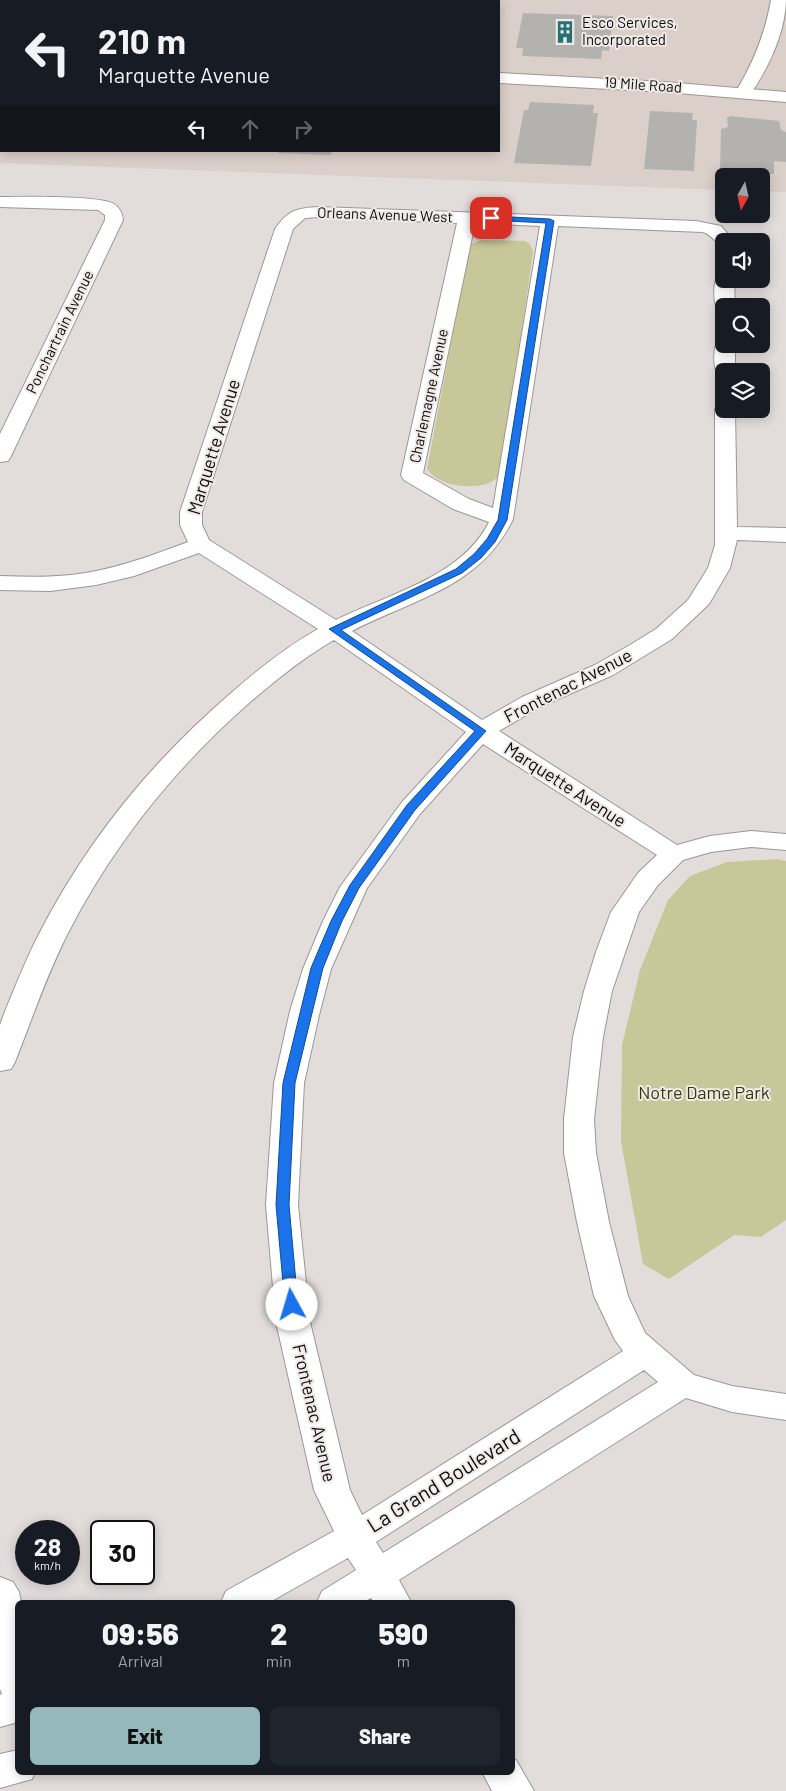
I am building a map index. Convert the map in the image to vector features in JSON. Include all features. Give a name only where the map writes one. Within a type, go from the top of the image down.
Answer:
[{"type":"street","points":[[743,93],[760,66],[776,22],[779,0]]},
{"type":"street","name":"19 Mile Road","points":[[500,78],[628,84],[786,97]]},
{"type":"street","name":"Ponchartrain Avenue","points":[[0,202],[99,206],[109,208],[114,215],[114,220],[0,456]]},
{"type":"street","name":"Orleans Avenue West","points":[[297,214],[319,212],[691,226],[715,234]]},
{"type":"street","name":"Marquette Avenue","points":[[297,214],[290,218],[284,229],[191,512],[190,523],[193,533],[201,545],[334,629],[481,731],[673,854]]},
{"type":"street","name":"Charlemagne Avenue","points":[[467,218],[412,475],[461,504],[502,520]]},
{"type":"street","points":[[0,1062],[32,980],[54,934],[87,874],[122,824],[185,750],[294,655],[334,629],[459,571],[478,556],[487,545],[502,520],[550,221]]},
{"type":"street","name":"Frontenac Avenue","points":[[385,1589],[355,1537],[332,1490],[308,1397],[294,1322],[282,1205],[289,1083],[317,968],[354,887],[411,808],[481,731],[531,702],[604,670],[664,634],[697,604],[719,568],[726,545],[725,418]]},
{"type":"street","points":[[725,533],[786,535]]},
{"type":"street","points":[[0,583],[51,584],[103,577],[201,545]]},
{"type":"street","points":[[786,842],[729,841],[673,854],[648,879],[625,912],[610,952],[588,1037],[579,1119],[580,1153],[593,1222],[611,1296],[632,1340],[682,1384],[732,1399],[786,1407]]},
{"type":"street","name":"La Grand Boulevard","points":[[243,1600],[355,1537],[646,1353]]},
{"type":"street","points":[[343,1600],[385,1589],[682,1384]]},
{"type":"street","points":[[0,1592],[15,1672]]},
{"type":"street","points":[[0,1711],[15,1707]]},
{"type":"street","points":[[0,1771],[15,1767]]},
{"type":"street","points":[[504,1775],[514,1791]]},
{"type":"shaded area","points":[[500,0],[786,0],[786,93],[690,84],[500,73]]},
{"type":"shaded area","points":[[500,83],[677,92],[786,103],[786,192],[770,191],[770,168],[715,168],[715,190],[0,163],[0,152],[500,152]]},
{"type":"green space","points":[[482,240],[525,241],[530,244],[533,251],[502,475],[489,483],[464,486],[447,483],[432,475],[427,469],[470,244]]},
{"type":"green space","name":"Notre Dame Park","points":[[777,859],[786,861],[786,1220],[761,1237],[734,1235],[669,1279],[643,1264],[621,1141],[622,1045],[640,970],[668,900],[690,876],[727,862]]},
{"type":"building","name":"Esco Services, Incorporated","points":[[523,13],[613,16],[609,51],[602,50],[601,59],[522,56],[523,48],[516,48]]},
{"type":"building","points":[[530,102],[594,105],[593,113],[598,113],[591,166],[514,163],[524,110],[528,110]]},
{"type":"building","points":[[650,111],[693,113],[692,120],[697,120],[694,171],[644,169]]},
{"type":"building","points":[[731,116],[779,121],[781,130],[786,132],[786,162],[774,161],[774,174],[770,174],[770,168],[720,168],[721,129],[728,127],[727,118]]},
{"type":"building","points":[[278,152],[332,152],[331,155]]},
{"type":"place","name":"Esco Services, Incorporated","points":[[565,32]]},
{"type":"route","points":[[292,1305],[282,1205],[289,1083],[317,968],[354,887],[411,808],[481,731],[334,629],[459,571],[478,556],[492,540],[502,520],[550,221],[491,218]]}]
